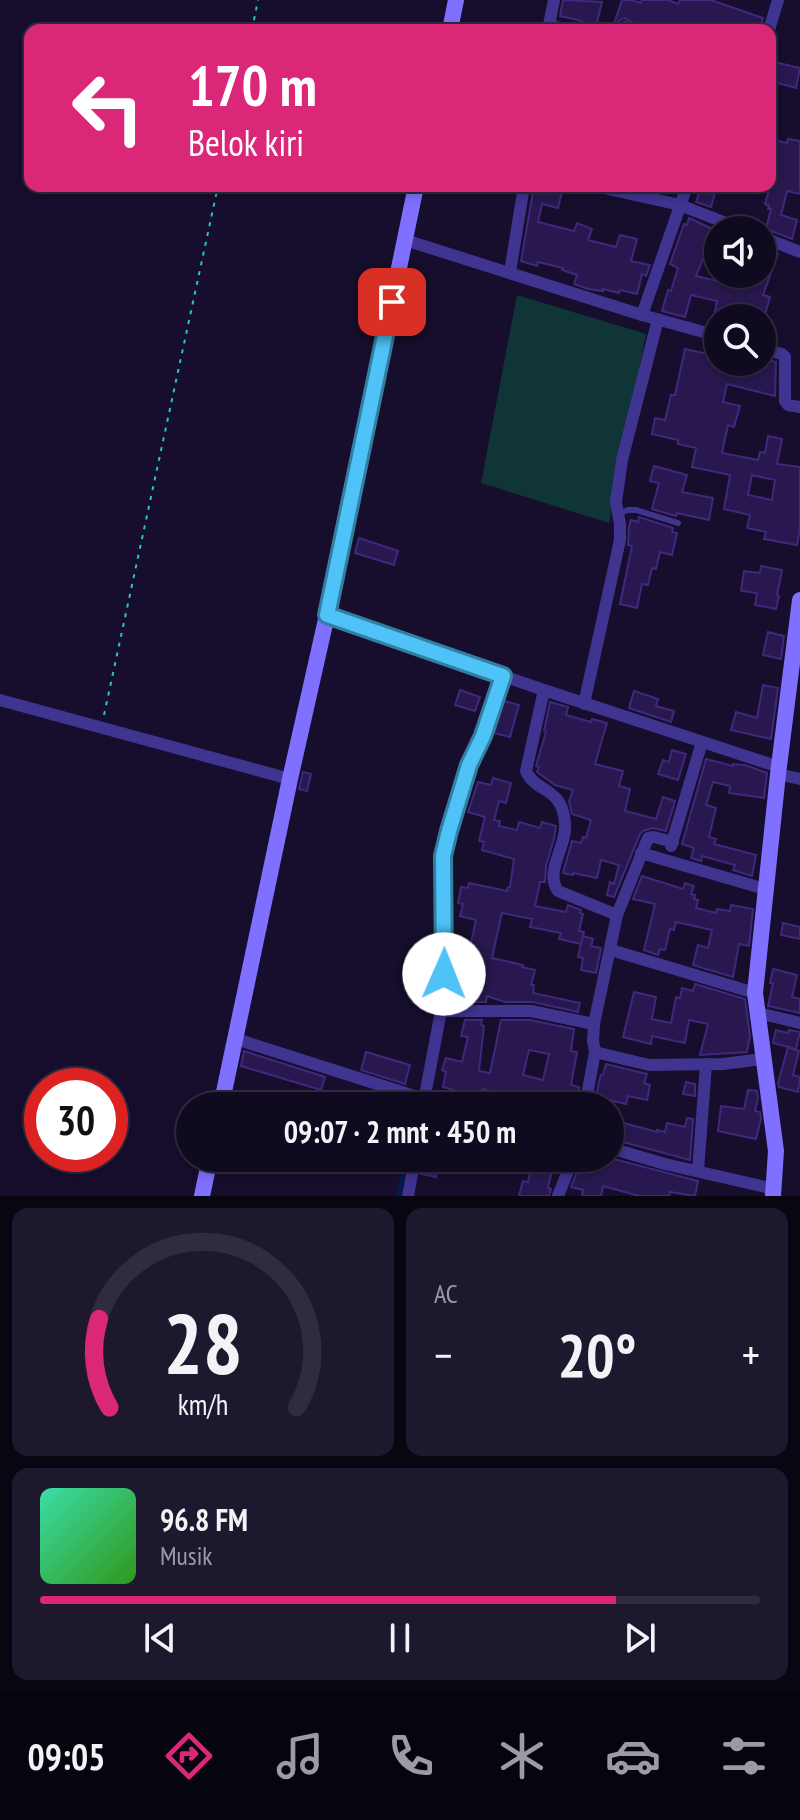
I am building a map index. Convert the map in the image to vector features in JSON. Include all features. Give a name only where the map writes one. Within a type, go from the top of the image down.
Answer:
[{"type":"street","points":[[451,24],[456,0]]},
{"type":"street","points":[[550,24],[554,0]]},
{"type":"street","points":[[771,24],[778,0]]},
{"type":"street","points":[[224,1092],[415,192]]},
{"type":"street","points":[[510,272],[523,192]]},
{"type":"street","points":[[622,192],[680,205],[708,216]]},
{"type":"street","points":[[642,315],[685,192]]},
{"type":"street","points":[[405,240],[704,332]]},
{"type":"street","points":[[776,243],[800,252]]},
{"type":"street","points":[[584,704],[620,540],[616,502],[622,460],[658,319]]},
{"type":"street","points":[[776,352],[785,357],[785,401],[788,405],[800,407]]},
{"type":"street","points":[[624,1152],[774,1192],[776,1151],[755,993],[779,770],[796,670],[800,600]]},
{"type":"street","points":[[327,615],[702,742],[800,779]]},
{"type":"street","points":[[426,1092],[441,1011],[445,930],[443,856],[469,765],[483,736],[503,676]]},
{"type":"street","points":[[544,690],[526,771],[531,780],[557,798],[565,823],[553,874],[554,885],[558,891],[617,915]]},
{"type":"street","points":[[0,700],[290,779]]},
{"type":"street","points":[[667,861],[702,742]]},
{"type":"street","points":[[588,1092],[595,1052],[594,1024],[617,915],[646,841],[650,837],[673,842]]},
{"type":"street","points":[[641,853],[765,889]]},
{"type":"street","points":[[611,950],[755,993]]},
{"type":"street","points":[[441,1011],[531,1011],[594,1024]]},
{"type":"street","points":[[758,1013],[800,1023]]},
{"type":"street","points":[[236,1039],[392,1092]]},
{"type":"street","points":[[595,1052],[649,1065],[723,1064],[762,1059]]},
{"type":"street","points":[[698,1171],[706,1064]]},
{"type":"street","points":[[202,1196],[207,1172]]},
{"type":"street","points":[[408,1196],[412,1172]]},
{"type":"street","points":[[558,1196],[567,1172]]},
{"type":"lane","points":[[617,514],[636,510],[678,523]]},
{"type":"path","points":[[253,24],[258,0]]},
{"type":"path","points":[[101,728],[217,192]]},
{"type":"green space","points":[[517,295],[646,334],[609,523],[481,483]]},
{"type":"building","points":[[563,0],[602,2],[596,24],[581,24],[582,21],[560,16]]},
{"type":"building","points":[[622,0],[641,3],[642,0],[668,0],[678,4],[680,0],[711,0],[763,18],[762,24],[632,24],[624,18],[614,24]]},
{"type":"building","points":[[776,62],[800,68],[796,88],[776,83]]},
{"type":"building","points":[[776,140],[800,141],[800,194],[787,191],[781,215],[797,220],[792,239],[776,233],[776,216],[769,216],[769,206],[765,204],[768,192],[776,192]]},
{"type":"building","points":[[533,192],[562,192],[558,208],[542,204],[538,222],[574,231],[577,223],[592,229],[588,240],[616,247],[620,235],[637,239],[631,261],[650,265],[646,276],[642,274],[637,294],[588,289],[574,284],[577,275],[563,268],[521,261]]},
{"type":"building","points":[[700,192],[715,192],[711,207],[696,202]]},
{"type":"building","points":[[689,218],[704,225],[704,257],[696,276],[704,278],[704,288],[766,288],[763,295],[770,297],[768,304],[716,304],[717,301],[691,295],[685,317],[662,311],[678,268],[670,264],[684,224],[687,225]]},
{"type":"building","points":[[685,349],[704,353],[704,376],[776,376],[775,396],[727,384],[723,402],[740,406],[734,427],[728,425],[722,453],[758,460],[760,452],[765,453],[768,436],[782,439],[777,464],[800,467],[797,545],[764,539],[766,532],[747,528],[750,515],[724,509],[730,475],[692,467],[696,448],[652,434],[655,418],[665,420],[671,395],[675,395]],"holes":[[[752,475],[775,480],[772,500],[748,495]]]},
{"type":"building","points":[[654,466],[687,475],[682,492],[713,498],[709,520],[652,509],[659,483],[650,481]]},
{"type":"building","points":[[639,517],[673,528],[672,532],[677,533],[672,555],[660,552],[648,585],[642,584],[637,608],[620,604],[632,546],[628,545],[629,527],[631,520],[638,522]]},
{"type":"building","points":[[359,538],[398,551],[394,565],[355,553]]},
{"type":"building","points":[[761,566],[782,570],[776,609],[755,605],[757,593],[741,591],[744,571],[760,573]]},
{"type":"building","points":[[768,632],[784,636],[781,659],[763,655]]},
{"type":"building","points":[[763,685],[778,688],[771,739],[731,730],[736,712],[757,718]]},
{"type":"building","points":[[460,690],[480,697],[475,711],[455,705]]},
{"type":"building","points":[[634,691],[658,699],[656,706],[674,711],[671,722],[629,708]]},
{"type":"building","points":[[504,701],[519,705],[510,737],[494,733]]},
{"type":"building","points":[[550,702],[568,707],[566,715],[607,723],[595,764],[623,771],[619,786],[630,789],[625,811],[656,819],[663,797],[675,801],[666,831],[653,828],[640,834],[614,897],[607,895],[610,882],[614,884],[619,865],[601,860],[597,878],[563,873],[572,841],[581,843],[583,837],[586,838],[591,820],[572,814],[569,801],[573,790],[555,785],[537,772]]},
{"type":"building","points":[[672,750],[686,754],[678,780],[658,774],[663,760],[669,762]]},
{"type":"building","points":[[706,759],[733,766],[745,765],[767,773],[764,798],[729,793],[730,786],[713,782],[706,805],[716,808],[709,837],[716,839],[714,844],[756,855],[752,876],[733,870],[735,865],[702,856],[701,861],[691,858],[694,848],[682,844]]},
{"type":"building","points":[[303,772],[311,774],[307,791],[299,789]]},
{"type":"building","points":[[493,778],[511,783],[506,803],[499,801],[494,820],[500,821],[499,826],[517,830],[519,822],[540,828],[542,822],[556,826],[545,882],[540,882],[535,906],[566,912],[568,905],[581,910],[579,931],[584,932],[581,944],[559,939],[561,933],[530,927],[532,919],[502,913],[492,958],[535,970],[531,985],[534,985],[533,993],[580,1003],[578,1012],[533,1002],[505,1002],[487,996],[486,1002],[461,1002],[464,973],[458,972],[460,945],[470,948],[476,920],[460,916],[463,904],[458,903],[461,887],[468,888],[469,883],[507,891],[514,859],[482,850],[484,842],[479,841],[485,817],[468,812],[478,782],[491,785]]},
{"type":"building","points":[[642,876],[683,889],[685,883],[694,886],[691,894],[698,900],[696,908],[716,913],[717,909],[730,911],[731,905],[753,909],[749,946],[739,944],[733,977],[693,965],[698,945],[708,948],[712,930],[676,922],[674,930],[670,929],[665,950],[660,949],[658,955],[644,950],[655,904],[633,899]]},
{"type":"building","points":[[783,923],[800,927],[800,939],[781,935]]},
{"type":"building","points":[[583,936],[593,939],[591,946],[601,948],[596,973],[581,970],[583,958],[578,957]]},
{"type":"building","points":[[773,969],[797,975],[792,997],[800,999],[800,1013],[768,1006]]},
{"type":"building","points":[[695,984],[745,999],[750,1036],[747,1052],[700,1055],[708,1024],[689,1020],[685,1043],[652,1036],[651,1044],[623,1037],[634,992],[656,997],[652,1019],[671,1023],[676,997],[680,998],[682,988],[693,991]]},
{"type":"building","points":[[465,1020],[482,1020],[479,1071],[490,1073],[501,1020],[530,1020],[574,1029],[571,1051],[577,1052],[571,1085],[579,1087],[578,1092],[496,1092],[482,1089],[481,1092],[458,1092],[443,1087],[446,1072],[442,1070],[446,1058],[462,1062],[468,1037],[461,1036]],"holes":[[[529,1050],[549,1054],[543,1080],[523,1075]]]},
{"type":"building","points":[[776,1030],[800,1032],[796,1049],[773,1043]]},
{"type":"building","points":[[788,1047],[799,1051],[793,1075],[800,1077],[798,1092],[779,1087],[778,1083]]},
{"type":"building","points":[[244,1051],[325,1077],[321,1090],[241,1066]]},
{"type":"building","points":[[366,1052],[410,1065],[405,1084],[361,1070]]},
{"type":"building","points":[[606,1064],[647,1074],[644,1083],[650,1085],[647,1100],[628,1096],[626,1104],[624,1092],[597,1092]]},
{"type":"building","points":[[686,1082],[695,1084],[695,1096],[683,1094]]},
{"type":"building","points":[[748,1090],[757,1091],[755,1111],[760,1112],[761,1119],[756,1139],[718,1131],[721,1106],[744,1109]]},
{"type":"building","points":[[687,1118],[693,1119],[690,1160],[624,1142],[624,1123],[657,1132],[665,1132],[667,1123],[685,1127]]},
{"type":"building","points":[[624,1162],[698,1181],[695,1196],[670,1192],[669,1196],[639,1196],[603,1186],[601,1196],[582,1196],[583,1190],[571,1187],[577,1172],[624,1172]]},
{"type":"building","points":[[421,1172],[437,1172],[436,1177]]},
{"type":"building","points":[[530,1172],[552,1172],[549,1196],[519,1196],[523,1181],[528,1182]]},
{"type":"waterway","points":[[399,1196],[403,1172]]},
{"type":"route","points":[[392,302],[327,615],[503,676],[483,736],[469,765],[443,856],[444,974]]}]
